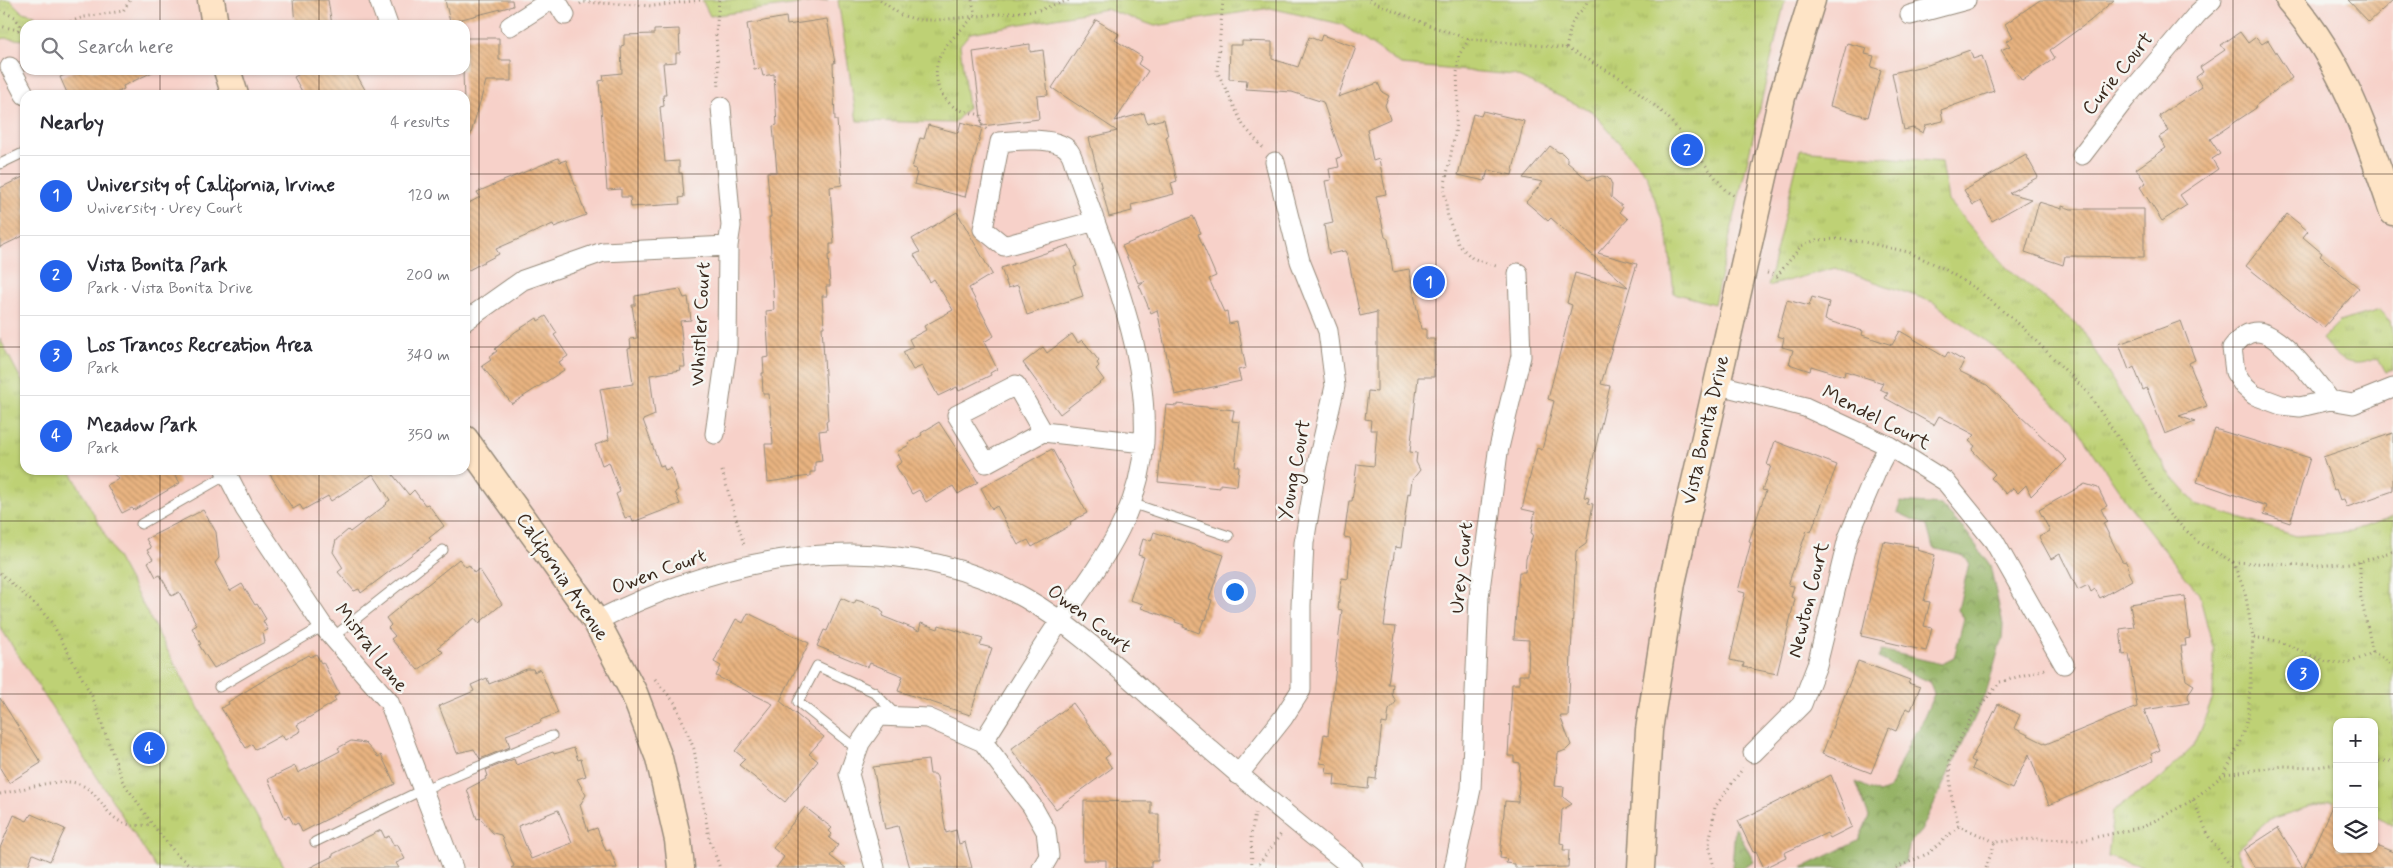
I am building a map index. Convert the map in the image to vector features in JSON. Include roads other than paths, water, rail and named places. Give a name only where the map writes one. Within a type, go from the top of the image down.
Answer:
[{"type":"street","points":[[211,0],[214,20]]},
{"type":"street","points":[[379,0],[386,20]]},
{"type":"street","points":[[510,26],[551,0]]},
{"type":"street","name":"Vista Bonita Drive","points":[[1641,868],[1649,730],[1669,602],[1716,384],[1782,97],[1812,0]]},
{"type":"street","points":[[1910,15],[1966,0]]},
{"type":"street","name":"Curie Court","points":[[2082,155],[2125,98],[2198,12],[2212,0]]},
{"type":"street","points":[[2289,0],[2331,56],[2353,99],[2393,212]]},
{"type":"street","points":[[10,67],[22,90]]},
{"type":"street","points":[[229,75],[233,90]]},
{"type":"street","name":"Whistler Court","points":[[715,434],[727,348],[728,246],[731,226],[721,108]]},
{"type":"street","points":[[983,742],[1060,621],[1100,567],[1123,525],[1138,484],[1144,443],[1138,370],[1129,322],[1095,221],[1069,151],[1058,143],[1022,140],[1000,142],[983,229],[1004,246],[1095,221]]},
{"type":"street","name":"Young Court","points":[[1238,775],[1283,718],[1301,690],[1301,605],[1304,542],[1318,465],[1336,386],[1328,331],[1300,261],[1275,162]]},
{"type":"street","name":"Whistler Court","points":[[470,318],[523,280],[603,252],[728,246]]},
{"type":"street","name":"Urey Court","points":[[1454,868],[1471,789],[1479,598],[1498,452],[1521,356],[1518,273]]},
{"type":"street","points":[[2330,400],[2288,351],[2271,337],[2258,332],[2250,333],[2239,339],[2232,348],[2234,372],[2254,395],[2281,405],[2300,406],[2330,400],[2353,404],[2393,388]]},
{"type":"street","name":"Mendel Court","points":[[1716,384],[1805,407],[1889,446],[1944,481],[1994,541],[2064,664]]},
{"type":"street","points":[[1043,432],[1016,385],[957,415],[986,463],[1043,432],[1144,443]]},
{"type":"street","name":"California Avenue","points":[[470,446],[596,621],[634,693],[659,758],[678,840],[681,868]]},
{"type":"street","name":"Newton Court","points":[[1753,753],[1802,704],[1816,665],[1848,538],[1880,462],[1889,446]]},
{"type":"street","name":"Mistral Lane","points":[[230,475],[245,509],[328,632],[389,702],[453,868]]},
{"type":"street","name":"Owen Court","points":[[596,621],[617,610],[702,577],[775,559],[815,554],[874,554],[920,561],[958,571],[1024,598],[1060,621],[1238,775],[1353,868]]},
{"type":"street","points":[[875,868],[849,774],[858,750],[879,716],[928,718],[983,742],[1032,806],[1046,831],[1049,856],[1042,868]]},
{"type":"lane","points":[[0,164],[20,154]]},
{"type":"lane","points":[[141,524],[224,475]]},
{"type":"lane","points":[[1131,503],[1229,536]]},
{"type":"lane","points":[[219,687],[328,632],[443,550]]},
{"type":"lane","points":[[858,750],[798,702],[817,666],[874,692],[898,717]]},
{"type":"lane","points":[[315,842],[422,790],[552,736]]},
{"type":"place","name":"Vista Bonita Park","points":[[1687,150]]},
{"type":"place","name":"University of California, Irvine","points":[[1429,282]]},
{"type":"place","name":"Los Trancos Recreation Area","points":[[2303,674]]},
{"type":"place","name":"Meadow Park","points":[[149,748]]}]
